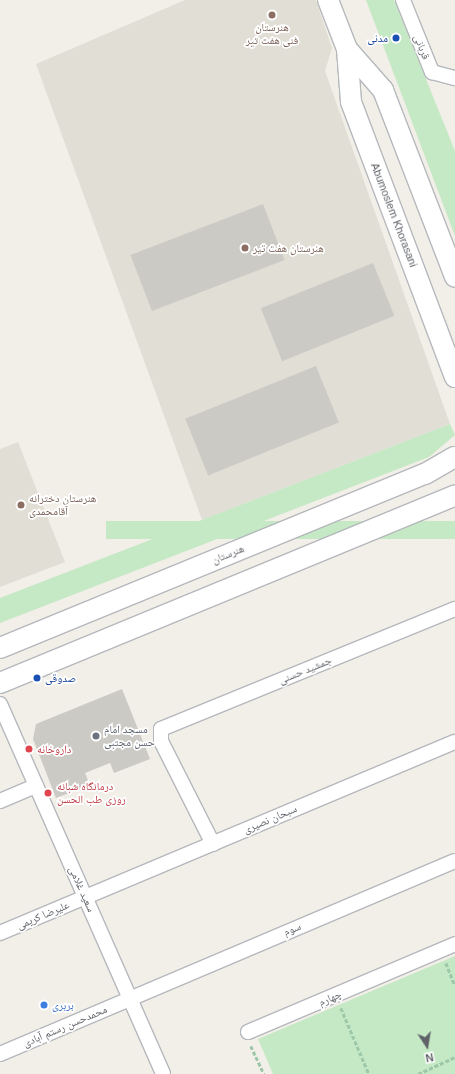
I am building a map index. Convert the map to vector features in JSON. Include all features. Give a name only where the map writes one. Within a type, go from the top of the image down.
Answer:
[{"type":"main road","name":"Abumoslem Khorasani","points":[[328,0],[347,49],[351,102],[455,377]]},
{"type":"main road","name":"Abumoslem Khorasani","points":[[347,49],[383,90],[455,277]]},
{"type":"main road","name":"هنرستان","points":[[0,648],[425,474],[455,457]]},
{"type":"main road","points":[[0,683],[455,495]]},
{"type":"street","name":"قربانی","points":[[403,0],[432,72],[455,78]]},
{"type":"street","name":"جمشید حسنی","points":[[212,844],[159,734],[161,728],[455,609]]},
{"type":"street","name":"سعید غلامی","points":[[0,704],[163,1074]]},
{"type":"street","name":"سبحان نصیری","points":[[85,897],[455,742]]},
{"type":"street","points":[[0,801],[36,786]]},
{"type":"street","name":"سوم","points":[[130,998],[455,860]]},
{"type":"street","name":"علیرضا کریمی","points":[[0,933],[85,897]]},
{"type":"street","name":"چهارم","points":[[248,1032],[455,944]]},
{"type":"street","name":"محمدحسن رستم آبادی","points":[[0,1054],[130,998]]},
{"type":"path","points":[[440,950],[455,985]]},
{"type":"path","points":[[334,996],[369,1074]]},
{"type":"path","points":[[248,1032],[246,1037],[264,1074]]},
{"type":"path","points":[[418,1074],[455,1057]]},
{"type":"shaded area","name":"هنرستان هفت تیر","points":[[185,0],[316,0],[332,48],[325,71],[450,424],[202,520],[36,64]]},
{"type":"shaded area","name":"هنرستان دخترانه آقامحمدی","points":[[18,442],[65,562],[0,587],[0,449]]},
{"type":"green space","points":[[366,0],[394,0],[455,151],[455,236]]},
{"type":"green space","points":[[450,424],[455,435],[429,457],[0,623],[0,598]]},
{"type":"green space","points":[[106,521],[455,521],[455,539],[106,539]]},
{"type":"green space","points":[[455,956],[455,1074],[273,1074],[258,1039]]},
{"type":"building","points":[[263,204],[285,260],[152,311],[130,255]]},
{"type":"building","points":[[373,263],[394,316],[282,361],[261,308]]},
{"type":"building","points":[[316,366],[339,423],[208,475],[185,419]]},
{"type":"building","points":[[122,689],[150,759],[114,773],[110,763],[85,773],[90,785],[56,798],[33,739],[36,724]]},
{"type":"place","name":"هنرستان فنی هفت تیر","points":[[272,15]]},
{"type":"place","name":"مدنی","points":[[396,38]]},
{"type":"place","name":"هنرستان هفت تیر","points":[[245,248]]},
{"type":"place","name":"هنرستان دخترانه آقامحمدی","points":[[21,505]]},
{"type":"place","name":"صدوقی","points":[[37,678]]},
{"type":"place","name":"مسجد امام حسن مجتبی","points":[[96,736]]},
{"type":"place","name":"داروخانه","points":[[29,749]]},
{"type":"place","name":"درمانگاه شبانه روزی طب الحسن","points":[[48,793]]},
{"type":"place","name":"بربری","points":[[44,1005]]}]
